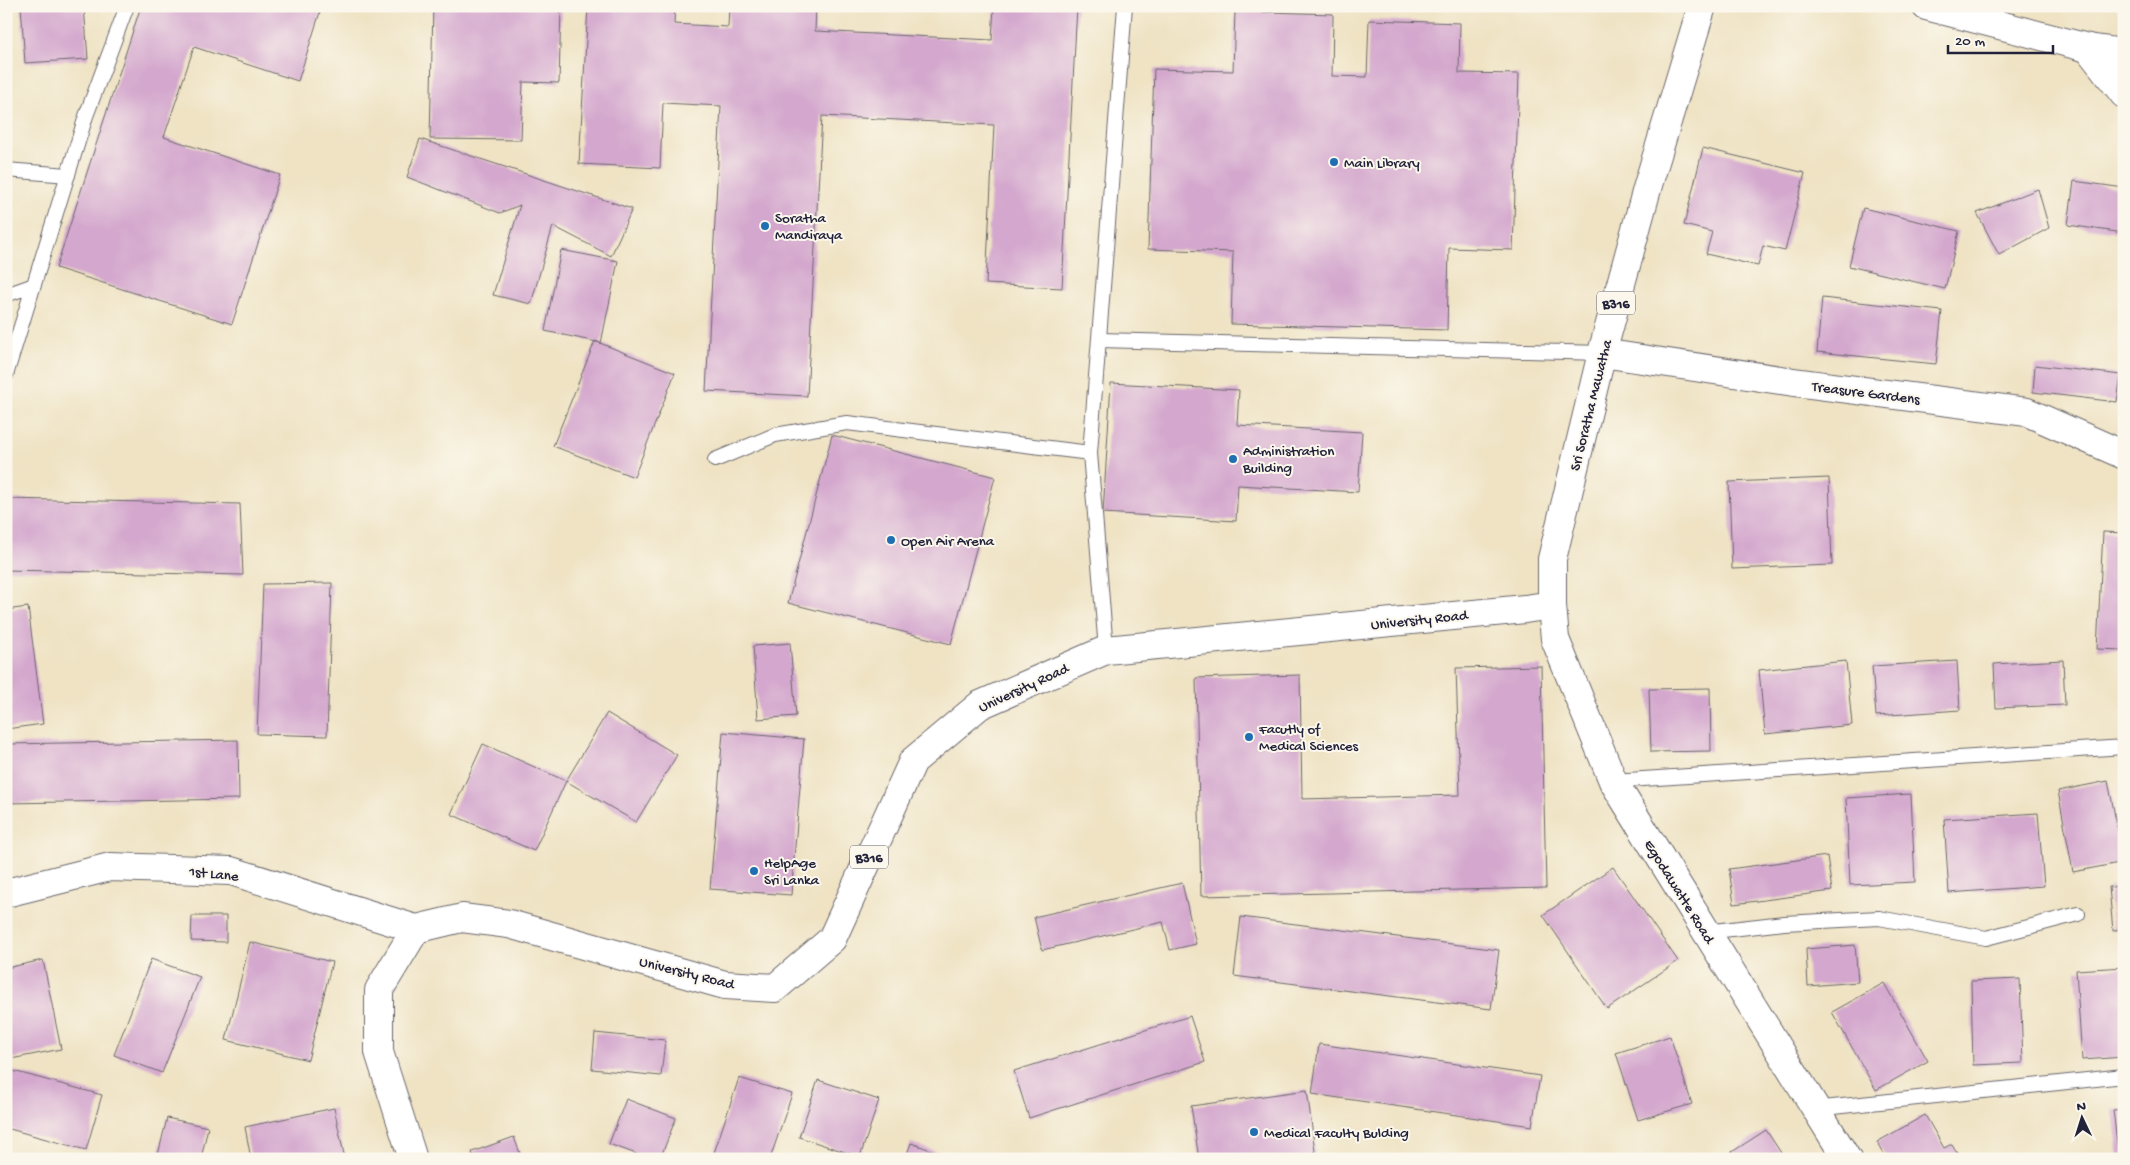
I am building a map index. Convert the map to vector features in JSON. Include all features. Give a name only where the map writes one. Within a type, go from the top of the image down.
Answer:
[{"type":"main road","name":"Sri Soratha Mawatha","points":[[1552,605],[1552,559],[1602,353],[1648,185],[1702,6]]},
{"type":"main road","points":[[1926,6],[2088,48],[2124,53]]},
{"type":"main road","points":[[2088,48],[2124,94]]},
{"type":"main road","name":"Treasure Gardens","points":[[1602,353],[1794,382],[2027,412],[2124,455]]},
{"type":"main road","name":"University Road","points":[[416,929],[462,918],[508,924],[725,985],[776,988],[832,939],[913,761],[980,705],[1106,650],[1552,605]]},
{"type":"main road","name":"Egodawatte Road","points":[[1552,605],[1555,639],[1612,781],[1847,1159]]},
{"type":"main road","name":"1st Lane","points":[[6,893],[110,866],[231,871],[416,929]]},
{"type":"main road","points":[[413,1159],[379,1052],[379,990],[416,929]]},
{"type":"lane","points":[[6,374],[86,116],[127,6]]},
{"type":"lane","points":[[1106,650],[1090,452],[1125,6]]},
{"type":"lane","points":[[6,170],[68,175]]},
{"type":"lane","points":[[6,295],[34,285]]},
{"type":"lane","points":[[1099,340],[1602,353]]},
{"type":"lane","points":[[715,460],[775,435],[847,423],[1090,452]]},
{"type":"lane","points":[[1612,781],[2124,747]]},
{"type":"lane","points":[[1705,932],[1784,923],[1879,918],[1986,938],[2078,914]]},
{"type":"lane","points":[[1814,1108],[2124,1076]]},
{"type":"building","points":[[21,6],[84,6],[88,59],[25,63]]},
{"type":"building","points":[[141,6],[322,6],[298,81],[194,47],[164,137],[280,175],[232,324],[56,268]]},
{"type":"building","points":[[433,6],[561,6],[559,83],[523,82],[521,140],[430,139]]},
{"type":"building","name":"Soratha Mandiraya","points":[[588,6],[675,6],[674,24],[728,27],[729,6],[816,6],[815,31],[992,40],[994,6],[1077,6],[1062,288],[986,284],[994,125],[822,116],[807,396],[706,391],[721,106],[663,103],[660,168],[579,164]]},
{"type":"building","name":"Main Library","points":[[1235,11],[1333,14],[1332,76],[1367,77],[1369,20],[1460,23],[1459,73],[1519,74],[1513,250],[1449,248],[1447,330],[1231,324],[1233,252],[1148,249],[1154,69],[1233,71]]},
{"type":"building","points":[[420,139],[632,209],[611,256],[553,226],[531,304],[493,295],[520,205],[500,213],[407,177]]},
{"type":"building","points":[[1703,148],[1805,173],[1785,251],[1763,246],[1758,266],[1706,254],[1712,232],[1684,225]]},
{"type":"building","points":[[2074,181],[2124,188],[2124,233],[2068,225]]},
{"type":"building","points":[[2038,189],[2049,228],[1999,255],[1977,213]]},
{"type":"building","points":[[1863,208],[1959,231],[1945,289],[1849,266]]},
{"type":"building","points":[[561,250],[618,261],[601,343],[545,331]]},
{"type":"building","points":[[1822,298],[1942,311],[1936,364],[1817,352]]},
{"type":"building","points":[[595,341],[675,373],[634,477],[553,446]]},
{"type":"building","points":[[2035,365],[2121,375],[2117,402],[2033,392]]},
{"type":"building","name":"Administration Building","points":[[1111,383],[1239,390],[1237,425],[1362,432],[1358,492],[1238,485],[1236,521],[1103,513]]},
{"type":"building","name":"Open Air Arena","points":[[832,435],[995,477],[951,644],[788,603]]},
{"type":"building","points":[[1829,478],[1832,565],[1732,569],[1729,482]]},
{"type":"building","points":[[6,499],[240,504],[243,575],[6,570]]},
{"type":"building","points":[[2103,532],[2124,533],[2124,650],[2097,649]]},
{"type":"building","points":[[332,583],[327,736],[257,734],[263,584]]},
{"type":"building","points":[[28,607],[43,724],[6,729],[6,610]]},
{"type":"building","points":[[790,643],[796,716],[758,719],[753,646]]},
{"type":"building","points":[[2063,660],[2065,705],[1996,708],[1994,664]]},
{"type":"building","points":[[1846,661],[1852,725],[1765,734],[1759,670]]},
{"type":"building","points":[[1957,661],[1960,710],[1876,716],[1872,666]]},
{"type":"building","name":"Facutly of Medical Sciences","points":[[1541,666],[1546,888],[1201,896],[1196,678],[1300,675],[1302,799],[1460,795],[1456,668]]},
{"type":"building","points":[[1710,688],[1711,751],[1651,752],[1649,689]]},
{"type":"building","points":[[607,713],[677,755],[636,822],[566,781]]},
{"type":"building","points":[[723,732],[804,739],[791,895],[710,889]]},
{"type":"building","points":[[238,740],[239,799],[6,803],[6,744]]},
{"type":"building","points":[[483,744],[566,781],[534,851],[451,814]]},
{"type":"building","points":[[2108,781],[2124,862],[2073,872],[2058,791]]},
{"type":"building","points":[[1911,794],[1915,882],[1850,885],[1846,798]]},
{"type":"building","points":[[2038,813],[2044,886],[1949,893],[1944,819]]},
{"type":"building","points":[[1827,856],[1832,891],[1734,904],[1729,869]]},
{"type":"building","points":[[1613,867],[1678,961],[1607,1009],[1543,915]]},
{"type":"building","points":[[1182,883],[1196,944],[1170,950],[1163,922],[1042,950],[1034,917]]},
{"type":"building","points":[[2124,886],[2124,930],[2113,931],[2109,887]]},
{"type":"building","points":[[192,916],[226,916],[226,942],[191,941]]},
{"type":"building","points":[[1241,917],[1499,950],[1491,1009],[1234,976]]},
{"type":"building","points":[[250,942],[332,962],[308,1060],[226,1040]]},
{"type":"building","points":[[1855,945],[1858,982],[1808,986],[1806,949]]},
{"type":"building","points":[[151,959],[200,977],[162,1073],[114,1055]]},
{"type":"building","points":[[43,960],[61,1049],[11,1059],[6,1034],[6,968]]},
{"type":"building","points":[[2124,967],[2124,1057],[2082,1060],[2076,970]]},
{"type":"building","points":[[2020,979],[2023,1063],[1973,1065],[1971,981]]},
{"type":"building","points":[[1884,983],[1928,1061],[1876,1090],[1832,1012]]},
{"type":"building","points":[[1190,1016],[1205,1062],[1029,1118],[1014,1071]]},
{"type":"building","points":[[595,1033],[665,1040],[661,1076],[592,1069]]},
{"type":"building","points":[[1670,1036],[1692,1104],[1638,1120],[1616,1053]]},
{"type":"building","points":[[1319,1044],[1540,1076],[1532,1126],[1312,1094]]},
{"type":"building","points":[[6,1069],[102,1095],[86,1150],[6,1128]]},
{"type":"building","points":[[739,1078],[792,1094],[770,1159],[712,1159]]},
{"type":"building","points":[[818,1080],[879,1100],[860,1157],[799,1137]]},
{"type":"building","name":"Medical Faculty Bulding","points":[[1307,1090],[1316,1159],[1199,1159],[1191,1106]]},
{"type":"building","points":[[626,1099],[676,1118],[660,1159],[650,1159],[609,1144]]},
{"type":"building","points":[[334,1108],[345,1159],[251,1159],[245,1127]]},
{"type":"building","points":[[2124,1109],[2124,1159],[2119,1159],[2113,1110]]},
{"type":"building","points":[[1925,1115],[1944,1148],[1952,1144],[1961,1159],[1887,1159],[1877,1142]]},
{"type":"building","points":[[167,1118],[208,1127],[201,1159],[157,1159]]},
{"type":"building","points":[[1766,1130],[1785,1159],[1721,1159]]},
{"type":"building","points":[[514,1137],[522,1159],[474,1159],[472,1152]]},
{"type":"building","points":[[911,1143],[954,1158],[954,1159],[905,1159]]},
{"type":"place","name":"Main Library","points":[[1334,162]]},
{"type":"place","name":"Soratha Mandiraya","points":[[765,226]]},
{"type":"place","name":"Administration Building","points":[[1233,459]]},
{"type":"place","name":"Open Air Arena","points":[[891,540]]},
{"type":"place","name":"Facutly of Medical Sciences","points":[[1249,737]]},
{"type":"place","name":"HelpAge Sri Lanka","points":[[754,871]]},
{"type":"place","name":"Medical Faculty Bulding","points":[[1254,1132]]}]
